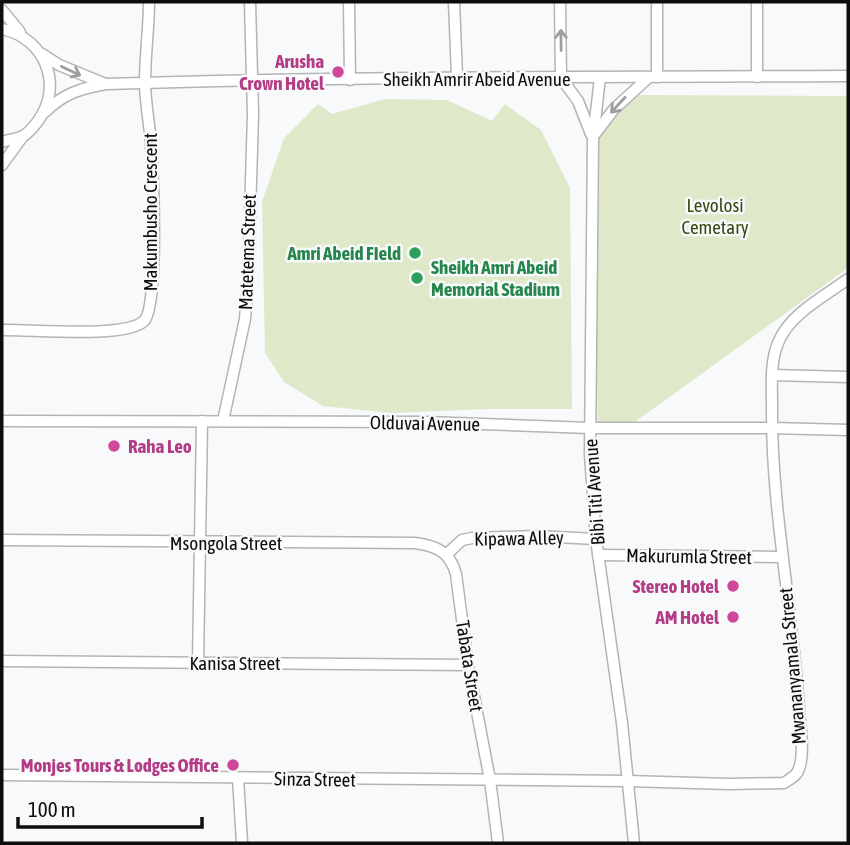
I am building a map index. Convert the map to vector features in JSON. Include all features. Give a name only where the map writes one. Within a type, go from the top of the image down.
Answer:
[{"type":"street","points":[[145,83],[149,2]]},
{"type":"street","name":"Matetema Street","points":[[223,421],[244,319],[248,283],[252,82],[250,2]]},
{"type":"street","points":[[349,2],[350,79]]},
{"type":"street","points":[[454,2],[457,76]]},
{"type":"street","points":[[561,2],[561,78],[578,102],[593,138]]},
{"type":"street","points":[[593,138],[614,108],[653,78],[657,2]]},
{"type":"street","points":[[757,2],[757,78]]},
{"type":"street","points":[[2,10],[13,26],[40,52],[59,65],[106,84]]},
{"type":"street","points":[[2,29],[29,41]]},
{"type":"street","points":[[40,52],[51,81],[45,112]]},
{"type":"street","name":"Sheikh Amrir Abeid Avenue","points":[[106,84],[457,76],[848,76]]},
{"type":"street","name":"Bibi Titi Avenue","points":[[600,78],[593,138],[590,428],[596,538],[621,713],[634,843]]},
{"type":"street","name":"Makumbusho Crescent","points":[[2,330],[106,331],[135,326],[145,320],[153,285],[151,146],[145,83]]},
{"type":"street","points":[[2,165],[23,136],[57,100],[80,88],[106,84]]},
{"type":"street","points":[[2,142],[23,136]]},
{"type":"street","name":"Mwananyamala Street","points":[[628,781],[784,783],[797,772],[802,746],[781,557],[772,428],[774,355],[781,336],[796,318],[848,279]]},
{"type":"street","points":[[772,375],[848,377]]},
{"type":"street","name":"Olduvai Avenue","points":[[2,421],[428,422],[590,428],[848,430]]},
{"type":"street","points":[[198,663],[202,421]]},
{"type":"street","name":"Kipawa Alley","points":[[447,554],[462,540],[472,538],[596,538]]},
{"type":"street","name":"Msongola Street","points":[[2,540],[415,543],[434,546],[447,554]]},
{"type":"street","name":"Tabata Street","points":[[447,554],[454,564],[456,574],[468,665],[490,780],[498,843]]},
{"type":"street","name":"Makurumla Street","points":[[598,555],[781,557]]},
{"type":"street","name":"Kanisa Street","points":[[2,662],[468,665]]},
{"type":"street","name":"Sinza Street","points":[[2,775],[628,781]]},
{"type":"street","points":[[238,778],[242,843]]},
{"type":"green space","name":"Levolosi Cemetary","points":[[638,95],[848,96],[848,268],[621,432],[598,432],[592,139]]},
{"type":"green space","name":"Sheikh Amri Abeid Memorial Stadium","points":[[385,99],[447,100],[492,121],[505,104],[541,130],[570,188],[572,409],[391,413],[323,406],[284,382],[265,353],[262,202],[284,138],[318,104],[332,114]]},
{"type":"place","name":"Arusha Crown Hotel","points":[[338,72]]},
{"type":"place","name":"Amri Abeid FIeld","points":[[415,253]]},
{"type":"place","name":"Sheikh Amri Abeid Memorial Stadium","points":[[417,278]]},
{"type":"place","name":"Raha Leo","points":[[114,446]]},
{"type":"place","name":"Stereo Hotel","points":[[733,586]]},
{"type":"place","name":"AM Hotel","points":[[733,617]]},
{"type":"place","name":"Monjes Tours & Lodges Office","points":[[233,765]]}]
